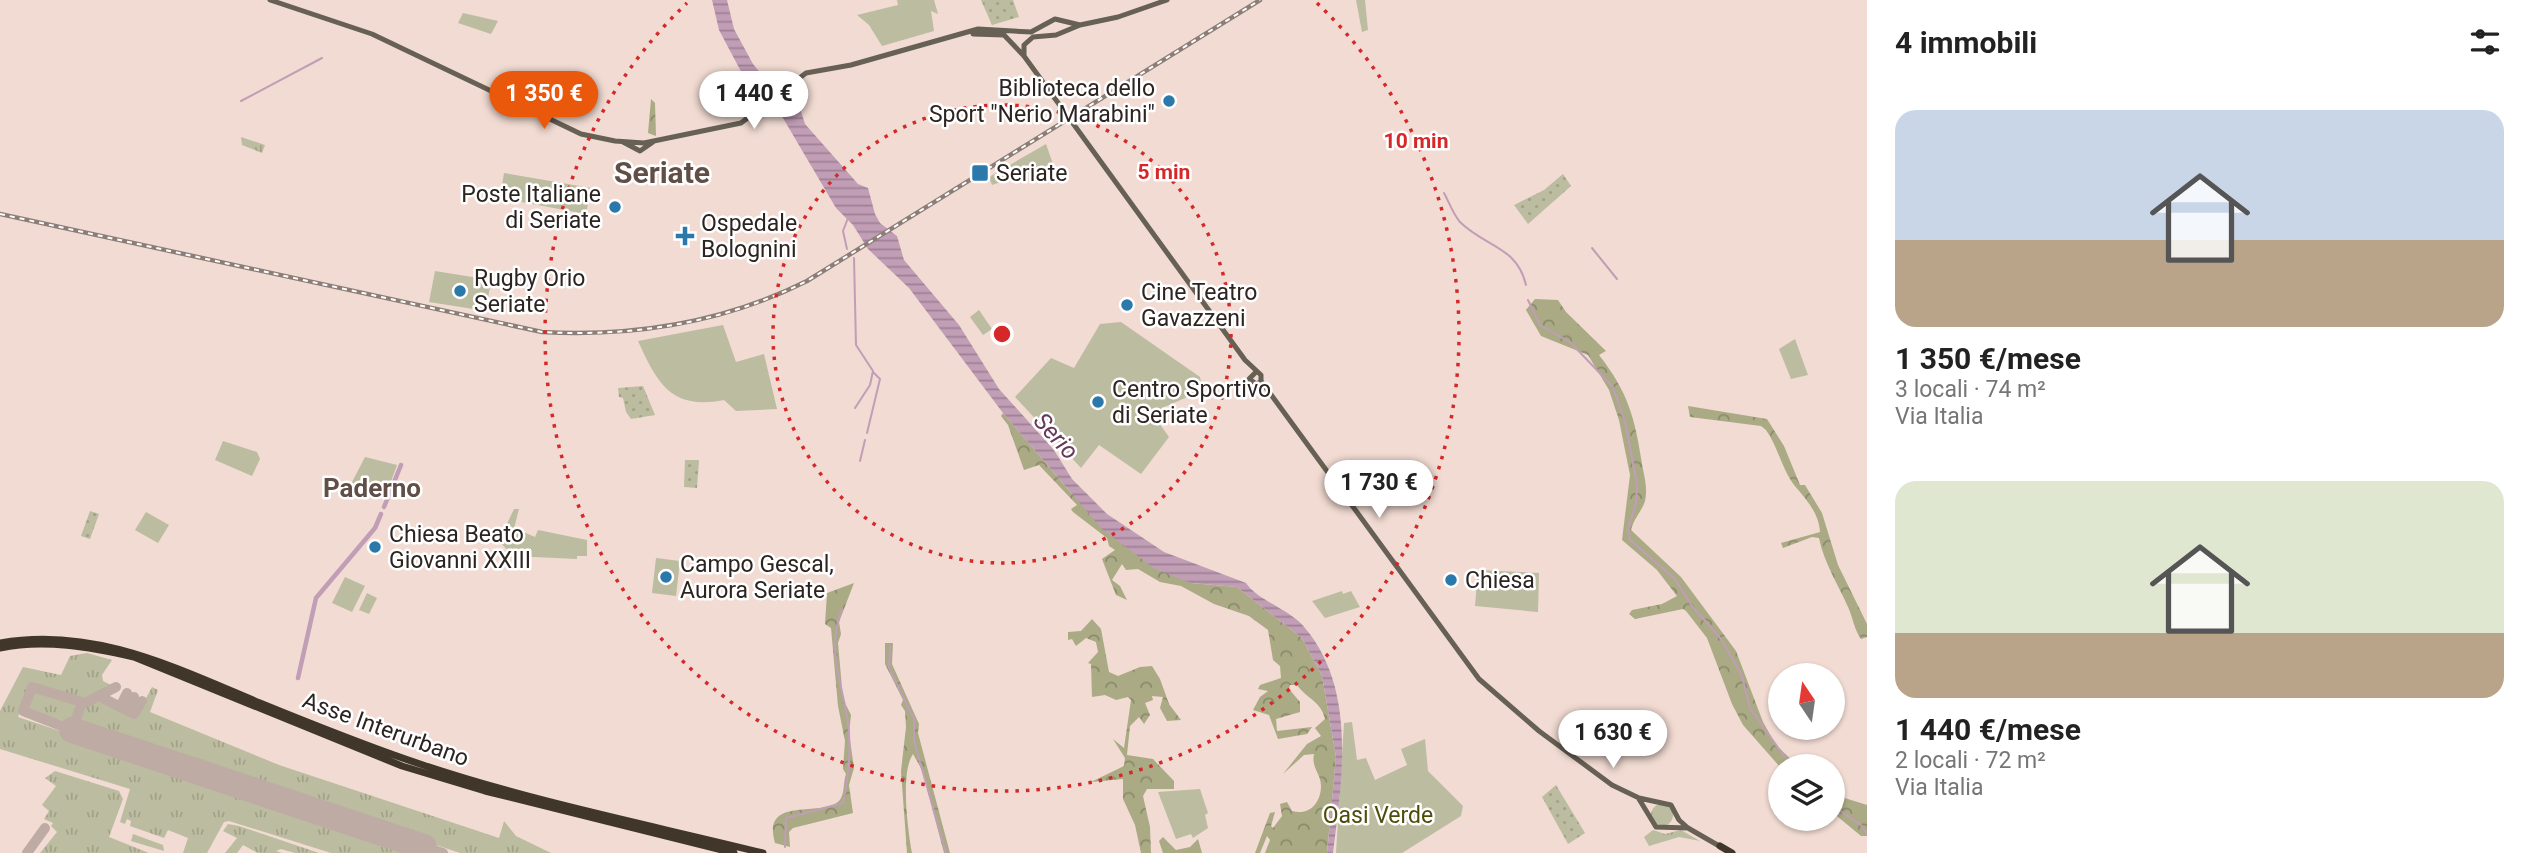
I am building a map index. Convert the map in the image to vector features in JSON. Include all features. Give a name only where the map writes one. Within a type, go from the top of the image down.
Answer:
[{"type":"highway","name":"Asse Interurbano","points":[[0,643],[70,640],[122,649],[350,740],[436,769],[505,790],[763,853]]},
{"type":"highway","name":"Asse Interurbano","points":[[0,650],[73,646],[134,657],[348,746],[458,784],[734,853]]},
{"type":"highway","points":[[1720,846],[1730,853]]},
{"type":"main road","points":[[270,0],[365,32],[581,134],[640,145],[741,123],[806,73],[851,65],[978,29],[1042,29],[1055,19],[1080,25]]},
{"type":"main road","points":[[1012,42],[1026,43],[1167,0]]},
{"type":"main road","points":[[1061,22],[1062,32]]},
{"type":"main road","points":[[1012,42],[1013,33],[1020,31]]},
{"type":"main road","points":[[1020,31],[1026,43],[1024,56]]},
{"type":"main road","points":[[902,50],[987,32],[1004,35],[1012,42],[1249,364],[1261,375],[1259,383]]},
{"type":"main road","points":[[1249,364],[1250,382],[1259,383],[1266,391],[1479,679],[1576,760],[1639,799],[1671,805],[1688,828],[1720,846]]},
{"type":"main road","points":[[1250,375],[1256,372]]},
{"type":"main road","points":[[1639,799],[1656,827],[1688,828]]},
{"type":"main road","points":[[1649,815],[1658,802]]},
{"type":"main road","points":[[1668,828],[1676,815]]},
{"type":"green space","points":[[897,0],[934,0],[938,14],[931,11],[934,31],[882,46],[869,25],[857,15],[898,5]]},
{"type":"green space","points":[[981,0],[1013,0],[1019,17],[992,25]]},
{"type":"green space","points":[[1356,0],[1365,0],[1368,30],[1362,32]]},
{"type":"green space","points":[[463,13],[498,21],[491,34],[458,23]]},
{"type":"green space","points":[[651,99],[655,103],[656,136],[648,133]]},
{"type":"green space","points":[[241,137],[265,145],[262,153],[242,145]]},
{"type":"green space","points":[[1046,144],[1053,164],[992,185],[989,177]]},
{"type":"green space","points":[[504,173],[591,188],[586,214],[500,198]]},
{"type":"green space","points":[[1563,174],[1571,186],[1528,224],[1514,205],[1544,190]]},
{"type":"green space","name":"Rugby Orio Seriate","points":[[435,271],[491,280],[486,311],[429,302]]},
{"type":"green space","points":[[1535,299],[1558,300],[1566,312],[1606,351],[1599,355],[1617,381],[1629,406],[1645,482],[1645,501],[1631,530],[1681,577],[1736,651],[1768,731],[1768,740],[1773,740],[1785,754],[1769,754],[1743,725],[1732,704],[1707,638],[1686,611],[1683,609],[1635,619],[1629,614],[1632,610],[1662,604],[1677,596],[1657,570],[1622,540],[1630,475],[1619,420],[1609,390],[1588,355],[1541,336],[1526,310]]},
{"type":"green space","points":[[979,310],[992,329],[983,335],[970,317]]},
{"type":"green space","name":"Centro Sportivo di Seriate","points":[[1121,322],[1200,377],[1201,382],[1192,395],[1162,408],[1159,423],[1169,437],[1141,474],[1099,445],[1081,468],[1015,397],[1051,358],[1074,368],[1100,324]]},
{"type":"green space","points":[[723,325],[736,362],[764,354],[777,409],[736,411],[724,400],[691,401],[679,397],[660,382],[638,341]]},
{"type":"green space","points":[[1795,339],[1808,375],[1791,379],[1779,349]]},
{"type":"green space","points":[[643,386],[655,415],[631,419],[626,412],[623,398],[619,397],[618,388]]},
{"type":"green space","points":[[1688,406],[1767,419],[1784,446],[1800,485],[1805,485],[1822,513],[1838,565],[1867,624],[1867,637],[1861,639],[1857,631],[1824,556],[1819,538],[1812,537],[1783,548],[1781,543],[1820,532],[1819,525],[1811,507],[1790,479],[1766,430],[1761,426],[1690,417]]},
{"type":"green space","points":[[1003,413],[1072,494],[1191,583],[1237,587],[1302,638],[1322,676],[1336,757],[1327,853],[1265,853],[1270,840],[1267,836],[1260,853],[1255,853],[1270,813],[1275,812],[1271,826],[1273,828],[1282,816],[1280,804],[1287,802],[1292,811],[1304,812],[1313,807],[1319,798],[1321,786],[1314,754],[1304,755],[1283,774],[1307,744],[1321,736],[1315,728],[1325,719],[1317,704],[1297,685],[1290,685],[1289,689],[1300,702],[1300,712],[1276,719],[1277,731],[1312,727],[1307,734],[1278,739],[1269,715],[1253,710],[1260,697],[1268,691],[1258,689],[1260,685],[1281,678],[1280,666],[1273,660],[1268,630],[1249,616],[1214,604],[1181,586],[1160,582],[1138,569],[1126,570],[1122,564],[1112,580],[1120,586],[1127,600],[1116,595],[1102,559],[1115,550],[1109,546],[1107,538],[1073,512],[1071,509],[1077,505],[1039,465],[1024,470],[1008,425],[1001,416]]},
{"type":"green space","points":[[223,441],[257,452],[260,459],[252,476],[215,460]]},
{"type":"green space","points":[[365,457],[397,465],[385,498],[350,486]]},
{"type":"green space","points":[[685,460],[699,460],[697,488],[684,487]]},
{"type":"green space","points":[[514,509],[519,509],[514,528],[535,537],[538,530],[587,540],[587,556],[577,556],[577,559],[513,556],[499,541]]},
{"type":"green space","points":[[90,511],[99,514],[90,539],[81,536]]},
{"type":"green space","points":[[146,512],[169,525],[158,543],[135,530]]},
{"type":"green space","name":"Campo Gescal, Aurora Seriate","points":[[656,558],[680,561],[676,596],[652,593]]},
{"type":"green space","points":[[1478,570],[1539,573],[1538,612],[1475,606]]},
{"type":"green space","points":[[345,577],[365,586],[352,612],[332,603]]},
{"type":"green space","points":[[854,583],[839,622],[841,634],[838,643],[843,699],[851,715],[849,733],[854,768],[849,785],[853,813],[793,828],[789,832],[790,847],[775,843],[773,828],[784,813],[831,806],[839,801],[842,795],[846,774],[843,769],[845,741],[838,706],[831,628],[825,624],[827,593]]},
{"type":"green space","points":[[1342,591],[1343,594],[1351,591],[1360,607],[1325,618],[1312,601]]},
{"type":"green space","points":[[367,593],[377,598],[369,614],[359,610]]},
{"type":"green space","points":[[1092,619],[1101,629],[1109,672],[1118,676],[1140,667],[1152,666],[1169,704],[1181,720],[1167,721],[1160,708],[1163,697],[1152,696],[1153,700],[1145,703],[1150,715],[1144,724],[1139,717],[1130,726],[1127,755],[1153,759],[1174,781],[1174,789],[1147,789],[1143,796],[1150,827],[1151,853],[1141,853],[1135,825],[1123,799],[1123,779],[1091,782],[1124,766],[1125,758],[1113,739],[1124,748],[1131,700],[1128,697],[1116,700],[1105,695],[1092,697],[1091,664],[1088,663],[1098,652],[1096,642],[1086,638],[1076,646],[1072,639],[1068,640],[1068,632],[1081,631]]},
{"type":"green space","points":[[885,643],[893,643],[892,664],[919,724],[918,733],[950,853],[944,853],[922,770],[913,754],[909,763],[906,788],[912,853],[907,853],[901,771],[905,711],[901,705],[903,700],[885,664]]},
{"type":"green space","points":[[87,653],[112,660],[102,675],[103,681],[113,686],[83,700],[30,683],[18,717],[427,853],[331,853],[229,821],[224,822],[207,853],[183,853],[188,838],[168,830],[164,838],[130,826],[131,821],[127,819],[125,824],[120,822],[130,789],[0,749],[0,711],[23,667],[61,675],[70,656]]},
{"type":"green space","points":[[152,687],[158,690],[150,712],[279,765],[499,838],[504,821],[516,836],[551,853],[460,853],[77,725],[83,707],[99,699],[136,717]]},
{"type":"green space","points":[[35,689],[75,703],[72,724],[27,709]]},
{"type":"green space","name":"Oasi Verde","points":[[1352,722],[1357,760],[1366,758],[1375,780],[1407,765],[1401,749],[1425,739],[1428,771],[1463,806],[1461,816],[1402,853],[1336,853],[1344,723]]},
{"type":"green space","points":[[55,771],[119,791],[123,799],[109,837],[149,853],[40,853],[57,832],[51,826],[53,823],[44,819],[49,811],[42,805],[56,786],[45,778]]},
{"type":"green space","points":[[1556,785],[1585,833],[1568,844],[1542,797]]},
{"type":"green space","points":[[1200,789],[1208,813],[1205,815],[1208,828],[1193,838],[1191,834],[1176,839],[1158,792]]},
{"type":"green space","points":[[1845,798],[1867,805],[1867,836],[1861,836],[1845,823]]},
{"type":"green space","points":[[1662,804],[1670,807],[1673,815],[1670,823],[1662,826],[1654,823],[1651,815],[1654,807]]},
{"type":"green space","points":[[228,824],[319,853],[295,853],[281,849],[276,851],[282,853],[258,853],[243,845],[237,853],[225,853],[237,838],[223,831]]},
{"type":"green space","points":[[1653,830],[1665,834],[1681,830],[1700,841],[1679,837],[1649,846],[1644,837]]},
{"type":"green space","points":[[133,834],[163,845],[164,851],[131,841]]},
{"type":"green space","points":[[1163,837],[1176,850],[1190,847],[1198,839],[1202,853],[1163,853],[1159,841]]},
{"type":"shaded area","points":[[712,0],[727,0],[734,29],[753,64],[762,75],[776,79],[800,108],[805,124],[858,184],[868,188],[875,214],[880,223],[897,236],[904,260],[959,325],[999,389],[1054,450],[1072,479],[1107,514],[1164,552],[1246,583],[1258,595],[1291,615],[1305,628],[1322,652],[1333,679],[1339,707],[1342,766],[1333,853],[1327,853],[1336,757],[1322,676],[1302,638],[1237,587],[1191,583],[1155,569],[1102,529],[1003,413],[909,288],[868,249],[853,225],[836,208],[780,113],[745,79],[719,30]]},
{"type":"waterway","points":[[241,101],[322,58]]},
{"type":"waterway","points":[[1444,193],[1460,222],[1508,255],[1522,272],[1526,285]]},
{"type":"waterway","points":[[847,249],[843,231],[848,218]]},
{"type":"waterway","points":[[1592,248],[1617,279]]},
{"type":"waterway","points":[[854,258],[856,345],[873,371],[870,385],[855,408]]},
{"type":"waterway","points":[[1528,300],[1540,325],[1571,343],[1613,387],[1626,425],[1637,485],[1636,503],[1628,529],[1630,540],[1675,579],[1692,606],[1721,639],[1742,676],[1750,708],[1783,754]]},
{"type":"waterway","points":[[867,433],[880,379],[873,372]]},
{"type":"waterway","points":[[860,461],[865,440]]},
{"type":"waterway","points":[[384,507],[401,465]]},
{"type":"waterway","points":[[298,678],[316,598],[375,528],[381,514]]},
{"type":"waterway","points":[[785,847],[786,818],[843,803],[850,749],[835,650],[835,637],[842,609]]},
{"type":"waterway","points":[[890,647],[889,668],[914,719],[914,741],[946,853]]},
{"type":"waterway","points":[[1845,814],[1861,825],[1867,834]]},
{"type":"taxiway","points":[[82,702],[72,730],[23,711],[32,687],[85,703],[116,687]]},
{"type":"taxiway","points":[[120,707],[127,693]]},
{"type":"taxiway","points":[[99,696],[134,714],[142,701]]},
{"type":"taxiway","points":[[127,710],[134,697]]},
{"type":"taxiway","points":[[27,853],[45,828]]},
{"type":"taxiway","points":[[424,847],[443,853]]},
{"type":"runway","points":[[72,730],[424,847]]},
{"type":"railway","points":[[0,214],[542,332],[611,332],[678,324],[743,307],[807,281],[1260,0]]},
{"type":"place","name":"Biblioteca dello Sport \"Nerio Marabini\"","points":[[1169,101]]},
{"type":"place","name":"Seriate","points":[[980,173]]},
{"type":"place","name":"Poste Italiane di Seriate","points":[[615,207]]},
{"type":"place","name":"Ospedale Bolognini","points":[[685,236]]},
{"type":"place","name":"Rugby Orio Seriate","points":[[460,291]]},
{"type":"place","name":"Cine Teatro Gavazzeni","points":[[1127,305]]},
{"type":"place","name":"Centro Sportivo di Seriate","points":[[1098,402]]},
{"type":"place","name":"Chiesa Beato Giovanni XXIII","points":[[375,547]]},
{"type":"place","name":"Campo Gescal, Aurora Seriate","points":[[666,577]]},
{"type":"place","name":"Chiesa","points":[[1451,580]]},
{"type":"district","name":"Seriate","points":[[662,173]]},
{"type":"district","name":"Paderno","points":[[372,488]]},
{"type":"water label","name":"Serio","points":[[1056,436]]}]
